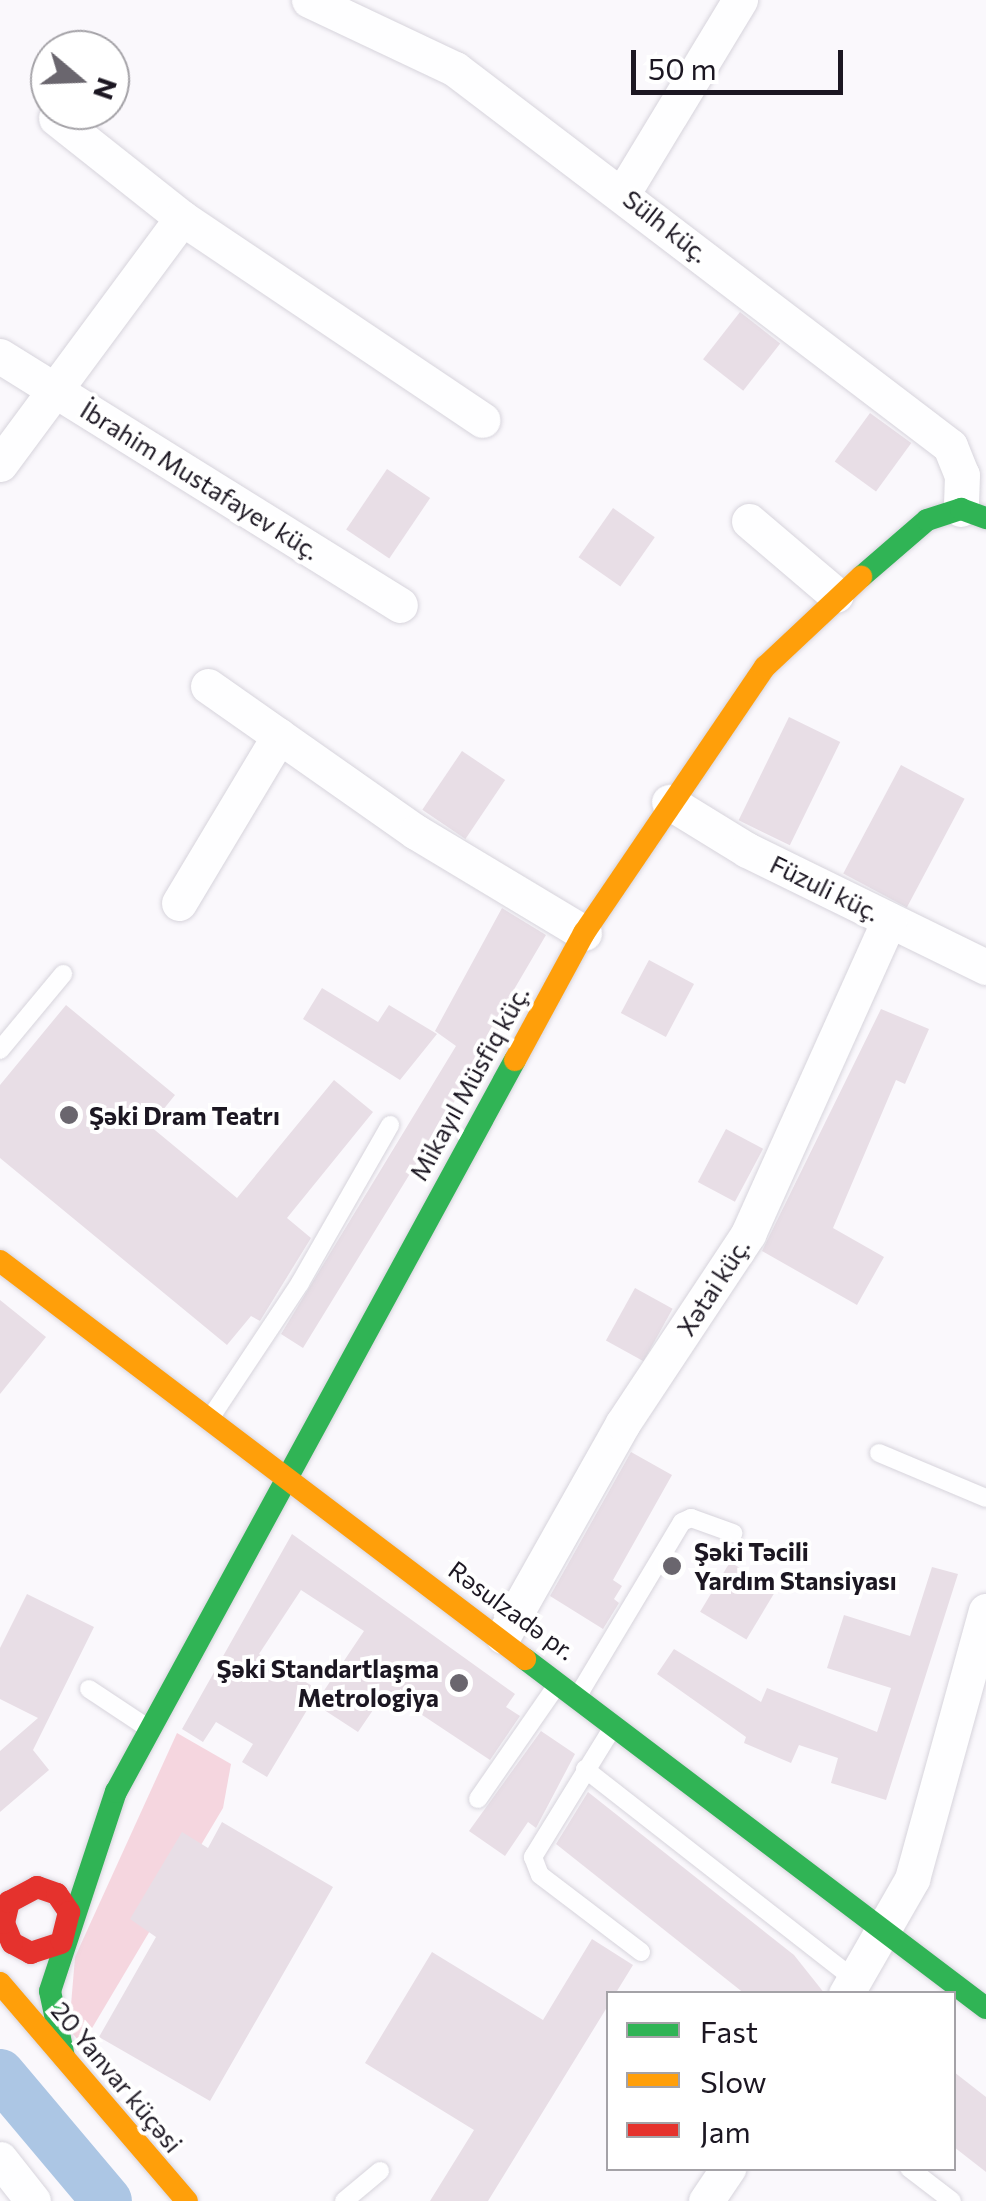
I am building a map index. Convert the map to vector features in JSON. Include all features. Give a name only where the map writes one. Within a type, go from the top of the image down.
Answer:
[{"type":"main road","name":"Mikayıl Müsfiq küç.","points":[[116,1792],[283,1477],[584,932],[668,802],[764,667],[836,595],[927,520],[973,514]]},
{"type":"main road","name":"Rəsulzadə pr.","points":[[0,1261],[208,1422],[503,1636],[986,2008]]},
{"type":"main road","points":[[78,1834],[116,1792]]},
{"type":"main road","points":[[2,1989],[64,1938],[116,1792]]},
{"type":"main road","points":[[2,1989],[9,1902],[52,1862]]},
{"type":"main road","points":[[0,1886],[57,1894],[69,1912],[49,2010],[64,2057]]},
{"type":"main road","points":[[7,1938],[42,1953],[64,1938]]},
{"type":"main road","name":"20 Yanvar küçəsi","points":[[2,1989],[187,2201]]},
{"type":"street","name":"Sülh küç.","points":[[309,0],[455,69],[624,193],[950,446],[973,514]]},
{"type":"street","points":[[624,193],[740,0]]},
{"type":"street","points":[[71,130],[182,218],[483,420]]},
{"type":"street","points":[[0,464],[182,218]]},
{"type":"street","name":"İbrahim Mustafayev küç.","points":[[0,356],[400,604]]},
{"type":"street","points":[[750,521],[836,595]]},
{"type":"street","points":[[208,686],[416,832],[584,932]]},
{"type":"street","points":[[179,903],[279,736]]},
{"type":"street","name":"Füzuli küç.","points":[[668,802],[712,832],[986,967]]},
{"type":"street","name":"Xətai küç.","points":[[503,1636],[623,1423],[748,1234],[889,920]]},
{"type":"street","points":[[850,1987],[889,1930],[912,1879],[986,1611]]},
{"type":"street","points":[[0,2159],[32,2201]]},
{"type":"street","points":[[706,2201],[726,2171]]},
{"type":"lane","points":[[0,1050],[63,974]]},
{"type":"lane","points":[[208,1422],[300,1283],[390,1125]]},
{"type":"lane","points":[[878,1453],[986,1498]]},
{"type":"lane","points":[[478,1799],[570,1687],[682,1522],[692,1518],[733,1532]]},
{"type":"lane","points":[[89,1690],[149,1728]]},
{"type":"lane","points":[[616,1723],[533,1857],[540,1875],[641,1952]]},
{"type":"lane","points":[[585,1769],[850,1987]]},
{"type":"lane","points":[[344,2201],[380,2171]]},
{"type":"lane","points":[[914,2171],[952,2201]]},
{"type":"shaded area","points":[[177,1733],[231,1764],[223,1808],[82,2045],[69,2029],[75,1957]]},
{"type":"building","points":[[740,312],[780,343],[743,391],[703,359]]},
{"type":"building","points":[[870,413],[911,443],[876,492],[835,462]]},
{"type":"building","points":[[387,469],[430,498],[389,559],[346,530]]},
{"type":"building","points":[[613,508],[655,537],[620,586],[579,557]]},
{"type":"building","points":[[789,717],[840,742],[790,845],[739,820]]},
{"type":"building","points":[[462,751],[505,780],[465,839],[422,810]]},
{"type":"building","points":[[901,765],[965,799],[907,907],[843,874]]},
{"type":"building","points":[[502,908],[546,935],[502,1010],[508,1014],[303,1348],[281,1334],[456,1046],[435,1031]]},
{"type":"building","points":[[649,960],[694,984],[666,1037],[621,1013]]},
{"type":"building","points":[[322,988],[378,1022],[389,1005],[437,1034],[400,1080],[303,1019]]},
{"type":"building","points":[[66,1005],[175,1095],[150,1126],[237,1198],[334,1080],[373,1112],[287,1218],[311,1238],[260,1321],[251,1316],[227,1345],[0,1158],[0,1085]]},
{"type":"building","points":[[881,1009],[929,1029],[905,1084],[896,1080],[833,1228],[884,1257],[857,1305],[762,1251]]},
{"type":"building","points":[[726,1129],[763,1149],[735,1202],[698,1182]]},
{"type":"building","points":[[635,1288],[673,1309],[644,1361],[606,1340]]},
{"type":"building","points":[[0,1300],[46,1337],[0,1394]]},
{"type":"building","points":[[631,1452],[672,1475],[613,1580],[622,1586],[614,1599],[619,1603],[603,1629],[550,1596]]},
{"type":"building","points":[[292,1534],[515,1694],[506,1707],[520,1716],[490,1760],[386,1691],[358,1732],[315,1704],[364,1631],[301,1590],[259,1654],[319,1690],[267,1777],[242,1762],[253,1744],[216,1722],[203,1742],[182,1729]]},
{"type":"building","points":[[730,1562],[776,1590],[746,1640],[700,1612]]},
{"type":"building","points":[[932,1567],[958,1574],[886,1800],[831,1783],[838,1758],[799,1745],[791,1763],[744,1743],[746,1737],[657,1674],[674,1649],[761,1702],[767,1688],[877,1732],[891,1688],[827,1668],[844,1615],[910,1636]]},
{"type":"building","points":[[27,1594],[94,1627],[33,1750],[49,1770],[0,1812],[0,1751],[38,1718],[0,1699],[0,1648]]},
{"type":"building","points":[[541,1731],[575,1754],[536,1828],[528,1822],[505,1856],[469,1831]]},
{"type":"building","points":[[588,1792],[794,1955],[823,1991],[741,1991],[556,1844]]},
{"type":"building","points":[[222,1822],[333,1887],[210,2101],[99,2037],[156,1937],[130,1919],[182,1832],[208,1848]]},
{"type":"building","points":[[592,1939],[633,1965],[617,1991],[606,1991],[606,2009],[488,2201],[430,2201],[474,2130],[365,2063],[432,1952],[543,2020]]},
{"type":"building","points":[[956,2074],[986,2097],[986,2172],[956,2149]]},
{"type":"waterway","points":[[0,2074],[107,2201]]},
{"type":"traffic: fast","points":[[861,577],[927,520],[961,509],[986,518]]},
{"type":"traffic: fast","points":[[64,2057],[50,1991],[116,1792],[515,1060]]},
{"type":"traffic: fast","points":[[525,1659],[986,2008]]},
{"type":"traffic: slow","points":[[515,1060],[584,933],[765,667],[861,577]]},
{"type":"traffic: slow","points":[[0,1261],[525,1659]]},
{"type":"traffic: slow","points":[[0,1983],[187,2201]]},
{"type":"traffic: jam","points":[[61,1943],[31,1953],[12,1943],[4,1923],[9,1902],[37,1887],[57,1894],[69,1912],[62,1941]]},
{"type":"place","name":"Şəki Dram Teatrı","points":[[69,1115]]},
{"type":"place","name":"Şəki Təcili Yardım Stansiyası","points":[[672,1566]]},
{"type":"place","name":"Şəki Standartlaşma Metrologiya","points":[[459,1683]]}]
